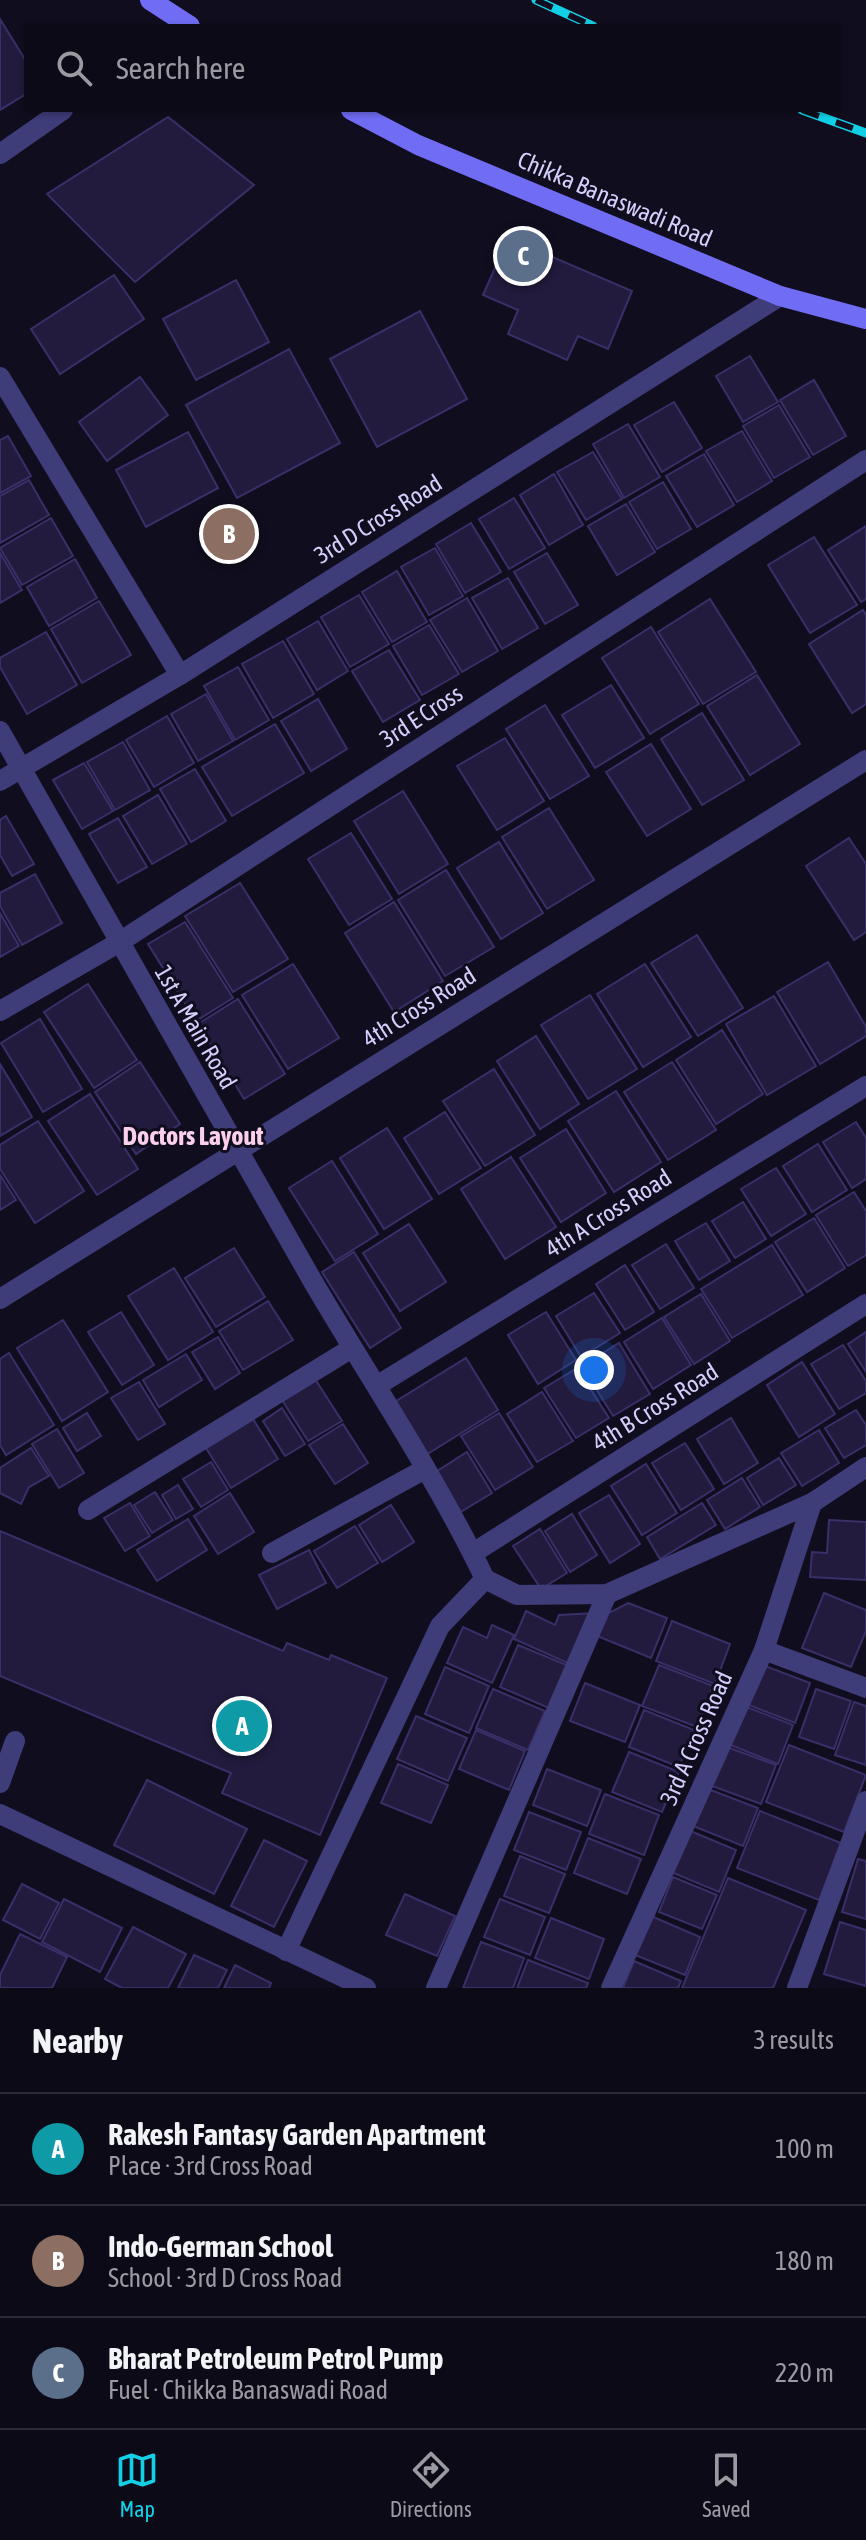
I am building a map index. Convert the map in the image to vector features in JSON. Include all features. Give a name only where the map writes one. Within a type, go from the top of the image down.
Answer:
[{"type":"main road","points":[[150,0],[186,24]]},
{"type":"main road","name":"Chikka Banaswadi Road","points":[[355,112],[418,145],[780,296],[866,319]]},
{"type":"street","points":[[0,154],[60,112]]},
{"type":"street","name":"3rd D Cross Road","points":[[0,781],[180,675],[780,296]]},
{"type":"street","points":[[0,377],[180,675]]},
{"type":"street","name":"3rd E Cross","points":[[0,1011],[118,943],[866,460]]},
{"type":"street","name":"1st A Main Road","points":[[0,731],[238,1151],[352,1348],[378,1385],[485,1579]]},
{"type":"street","name":"4th Cross Road","points":[[0,1299],[866,760]]},
{"type":"street","name":"4th A Cross Road","points":[[378,1385],[866,1086]]},
{"type":"street","name":"4th B Cross Road","points":[[473,1553],[866,1304]]},
{"type":"street","points":[[88,1510],[352,1348]]},
{"type":"street","points":[[286,1951],[440,1626],[485,1579],[517,1595],[607,1594],[812,1503],[866,1467]]},
{"type":"street","points":[[272,1553],[425,1469]]},
{"type":"street","name":"3rd A Cross Road","points":[[611,1988],[764,1650],[812,1503]]},
{"type":"street","points":[[436,1988],[607,1594]]},
{"type":"street","points":[[764,1650],[866,1688]]},
{"type":"street","points":[[0,1783],[15,1741]]},
{"type":"street","points":[[797,1988],[866,1801]]},
{"type":"street","points":[[0,1814],[366,1988]]},
{"type":"building","points":[[0,19],[24,58],[24,95],[0,110]]},
{"type":"building","points":[[168,117],[254,185],[135,282],[47,194]]},
{"type":"building","points":[[508,238],[632,291],[608,349],[578,336],[567,360],[508,334],[518,310],[483,295]]},
{"type":"building","points":[[114,275],[144,319],[60,374],[31,329]]},
{"type":"building","points":[[236,280],[269,342],[196,380],[163,319]]},
{"type":"building","points":[[420,311],[467,399],[377,447],[330,359]]},
{"type":"building","points":[[289,349],[340,443],[237,498],[186,405]]},
{"type":"building","points":[[750,356],[778,402],[743,422],[716,376]]},
{"type":"building","points":[[140,377],[168,415],[107,461],[79,422]]},
{"type":"building","points":[[814,380],[846,436],[813,455],[780,400]]},
{"type":"building","points":[[674,402],[702,448],[662,472],[634,425]]},
{"type":"building","points":[[779,405],[810,457],[774,478],[743,426]]},
{"type":"building","points":[[628,424],[660,477],[624,498],[593,444]]},
{"type":"building","points":[[742,431],[772,481],[737,502],[706,451]]},
{"type":"building","points":[[188,432],[218,488],[146,527],[116,470]]},
{"type":"building","points":[[8,436],[31,476],[0,493],[0,440]]},
{"type":"building","points":[[593,452],[622,499],[586,520],[557,472]]},
{"type":"building","points":[[704,454],[734,505],[697,527],[666,476]]},
{"type":"building","points":[[554,474],[583,525],[549,545],[520,495]]},
{"type":"building","points":[[29,480],[49,515],[0,543],[0,496]]},
{"type":"building","points":[[663,482],[691,529],[657,549],[629,502]]},
{"type":"building","points":[[514,498],[545,548],[509,569],[479,519]]},
{"type":"building","points":[[626,504],[655,552],[617,575],[588,526]]},
{"type":"building","points":[[51,518],[73,556],[22,585],[0,548]]},
{"type":"building","points":[[471,523],[501,572],[465,593],[436,544]]},
{"type":"building","points":[[866,526],[866,599],[861,602],[828,550]]},
{"type":"building","points":[[814,537],[857,605],[810,633],[768,565]]},
{"type":"building","points":[[435,548],[463,596],[429,615],[401,567]]},
{"type":"building","points":[[0,553],[22,590],[0,603]]},
{"type":"building","points":[[547,553],[578,605],[545,624],[514,572]]},
{"type":"building","points":[[75,559],[97,598],[49,626],[27,587]]},
{"type":"building","points":[[397,571],[427,622],[392,642],[362,592]]},
{"type":"building","points":[[508,578],[538,628],[502,649],[472,598]]},
{"type":"building","points":[[359,595],[389,644],[350,667],[321,617]]},
{"type":"building","points":[[467,598],[498,651],[462,672],[430,620]]},
{"type":"building","points":[[710,599],[756,672],[703,704],[658,632]]},
{"type":"building","points":[[99,601],[131,655],[82,683],[51,629]]},
{"type":"building","points":[[863,610],[866,615],[866,704],[852,713],[809,644]]},
{"type":"building","points":[[318,621],[348,671],[317,690],[287,639]]},
{"type":"building","points":[[429,625],[459,674],[422,695],[393,646]]},
{"type":"building","points":[[651,627],[699,704],[650,734],[602,658]]},
{"type":"building","points":[[46,632],[77,685],[27,714],[0,667],[0,658]]},
{"type":"building","points":[[283,641],[314,694],[273,718],[242,664]]},
{"type":"building","points":[[389,650],[420,700],[383,722],[352,671]]},
{"type":"building","points":[[238,667],[269,720],[235,740],[204,686]]},
{"type":"building","points":[[757,675],[800,744],[750,775],[707,706]]},
{"type":"building","points":[[611,685],[644,738],[595,768],[562,715]]},
{"type":"building","points":[[206,694],[233,741],[198,761],[171,714]]},
{"type":"building","points":[[318,699],[347,749],[311,771],[281,721]]},
{"type":"building","points":[[545,705],[589,776],[550,799],[506,729]]},
{"type":"building","points":[[702,713],[744,780],[702,805],[661,739]]},
{"type":"building","points":[[167,716],[194,763],[154,787],[126,740]]},
{"type":"building","points":[[275,724],[304,773],[232,816],[202,767]]},
{"type":"building","points":[[505,738],[544,801],[497,830],[457,766]]},
{"type":"building","points":[[123,742],[150,790],[115,810],[87,762]]},
{"type":"building","points":[[651,744],[691,809],[647,836],[606,772]]},
{"type":"building","points":[[84,763],[113,811],[82,829],[53,780]]},
{"type":"building","points":[[195,769],[226,821],[191,842],[160,789]]},
{"type":"building","points":[[403,791],[448,864],[399,894],[354,821]]},
{"type":"building","points":[[158,795],[187,844],[152,864],[123,816]]},
{"type":"building","points":[[549,808],[594,880],[547,909],[502,837]]},
{"type":"building","points":[[6,816],[34,864],[12,876],[0,855],[0,820]]},
{"type":"building","points":[[118,818],[147,867],[118,883],[89,834]]},
{"type":"building","points":[[351,833],[392,899],[349,925],[308,859]]},
{"type":"building","points":[[849,838],[866,864],[866,932],[854,940],[806,866]]},
{"type":"building","points":[[499,842],[543,913],[501,939],[457,868]]},
{"type":"building","points":[[446,870],[494,947],[445,976],[398,900]]},
{"type":"building","points":[[35,874],[62,923],[22,945],[0,906],[0,893]]},
{"type":"building","points":[[240,883],[288,959],[233,992],[185,916]]},
{"type":"building","points":[[394,902],[443,981],[394,1012],[345,933]]},
{"type":"building","points":[[0,913],[19,946],[0,957]]},
{"type":"building","points":[[185,922],[233,998],[196,1021],[148,944]]},
{"type":"building","points":[[697,935],[743,1008],[698,1036],[651,963]]},
{"type":"building","points":[[828,962],[866,1027],[866,1036],[820,1064],[777,992]]},
{"type":"building","points":[[293,964],[339,1038],[288,1069],[242,995]]},
{"type":"building","points":[[645,964],[691,1037],[643,1067],[597,994]]},
{"type":"building","points":[[88,984],[137,1060],[94,1088],[44,1012]]},
{"type":"building","points":[[590,995],[637,1069],[588,1099],[541,1025]]},
{"type":"building","points":[[774,996],[816,1066],[767,1095],[726,1024]]},
{"type":"building","points":[[238,999],[285,1074],[244,1099],[198,1024]]},
{"type":"building","points":[[40,1019],[82,1089],[43,1112],[1,1043]]},
{"type":"building","points":[[722,1030],[763,1094],[716,1124],[676,1060]]},
{"type":"building","points":[[536,1036],[579,1104],[540,1129],[497,1061]]},
{"type":"building","points":[[140,1062],[180,1124],[136,1154],[95,1092]]},
{"type":"building","points":[[672,1062],[716,1130],[668,1160],[624,1092]]},
{"type":"building","points":[[0,1064],[32,1117],[0,1136]]},
{"type":"building","points":[[494,1069],[535,1135],[485,1166],[443,1101]]},
{"type":"building","points":[[616,1091],[661,1162],[614,1192],[568,1121]]},
{"type":"building","points":[[90,1094],[138,1169],[97,1195],[48,1121]]},
{"type":"building","points":[[445,1112],[481,1168],[439,1194],[404,1138]]},
{"type":"building","points":[[38,1121],[84,1191],[35,1223],[0,1169],[0,1145]]},
{"type":"building","points":[[856,1122],[866,1138],[866,1179],[852,1188],[823,1142]]},
{"type":"building","points":[[387,1128],[432,1199],[384,1229],[340,1158]]},
{"type":"building","points":[[566,1129],[606,1193],[561,1222],[520,1158]]},
{"type":"building","points":[[818,1144],[847,1190],[812,1212],[783,1166]]},
{"type":"building","points":[[511,1157],[556,1227],[505,1259],[461,1189]]},
{"type":"building","points":[[332,1161],[378,1234],[335,1261],[289,1188]]},
{"type":"building","points":[[776,1168],[806,1214],[771,1236],[741,1189]]},
{"type":"building","points":[[0,1175],[16,1200],[0,1210]]},
{"type":"building","points":[[854,1192],[866,1211],[866,1255],[848,1266],[816,1215]]},
{"type":"building","points":[[743,1202],[766,1239],[735,1258],[712,1221]]},
{"type":"building","points":[[814,1218],[845,1268],[807,1292],[775,1242]]},
{"type":"building","points":[[706,1223],[730,1261],[699,1280],[675,1241]]},
{"type":"building","points":[[409,1224],[446,1282],[400,1311],[363,1253]]},
{"type":"building","points":[[666,1244],[694,1288],[660,1309],[632,1265]]},
{"type":"building","points":[[772,1245],[803,1295],[732,1338],[701,1289]]},
{"type":"building","points":[[234,1248],[265,1297],[216,1327],[185,1278]]},
{"type":"building","points":[[354,1252],[401,1328],[370,1348],[322,1272]]},
{"type":"building","points":[[625,1265],[654,1312],[625,1330],[596,1284]]},
{"type":"building","points":[[174,1268],[213,1332],[168,1360],[128,1296]]},
{"type":"building","points":[[594,1293],[620,1333],[581,1357],[556,1316]]},
{"type":"building","points":[[701,1294],[730,1341],[694,1364],[664,1317]]},
{"type":"building","points":[[268,1301],[293,1340],[243,1370],[219,1331]]},
{"type":"building","points":[[121,1312],[154,1365],[122,1385],[88,1332]]},
{"type":"building","points":[[546,1312],[576,1360],[538,1384],[508,1335]]},
{"type":"building","points":[[662,1318],[691,1365],[653,1389],[624,1342]]},
{"type":"building","points":[[63,1320],[108,1392],[62,1421],[17,1348]]},
{"type":"building","points":[[866,1332],[866,1372],[848,1344]]},
{"type":"building","points":[[218,1337],[240,1373],[215,1389],[192,1352]]},
{"type":"building","points":[[619,1343],[650,1394],[613,1416],[582,1366]]},
{"type":"building","points":[[843,1345],[866,1381],[866,1393],[839,1409],[811,1364]]},
{"type":"building","points":[[9,1353],[54,1425],[6,1455],[0,1445],[0,1359]]},
{"type":"building","points":[[186,1354],[202,1380],[159,1407],[143,1380]]},
{"type":"building","points":[[466,1358],[498,1410],[426,1455],[393,1403]]},
{"type":"building","points":[[802,1362],[835,1414],[799,1437],[767,1385]]},
{"type":"building","points":[[577,1368],[609,1418],[576,1438],[544,1388]]},
{"type":"building","points":[[315,1379],[342,1421],[308,1441],[282,1400]]},
{"type":"building","points":[[139,1382],[165,1424],[138,1440],[111,1398]]},
{"type":"building","points":[[542,1392],[573,1441],[537,1462],[507,1414]]},
{"type":"building","points":[[282,1408],[305,1444],[285,1456],[263,1421]]},
{"type":"building","points":[[856,1410],[866,1425],[866,1445],[844,1458],[825,1428]]},
{"type":"building","points":[[87,1413],[101,1436],[77,1451],[63,1428]]},
{"type":"building","points":[[499,1413],[533,1467],[495,1490],[461,1436]]},
{"type":"building","points":[[731,1418],[758,1463],[724,1484],[697,1439]]},
{"type":"building","points":[[253,1419],[278,1459],[231,1488],[206,1448]]},
{"type":"building","points":[[343,1424],[368,1463],[335,1484],[309,1445]]},
{"type":"building","points":[[57,1429],[84,1473],[59,1488],[32,1444]]},
{"type":"building","points":[[819,1430],[839,1463],[802,1486],[781,1453]]},
{"type":"building","points":[[685,1443],[714,1489],[681,1510],[652,1463]]},
{"type":"building","points":[[31,1448],[49,1476],[29,1487],[21,1504],[0,1493],[0,1468]]},
{"type":"building","points":[[467,1452],[492,1493],[459,1513],[434,1473]]},
{"type":"building","points":[[779,1458],[796,1485],[763,1505],[747,1478]]},
{"type":"building","points":[[211,1462],[228,1490],[201,1507],[183,1479]]},
{"type":"building","points":[[646,1464],[677,1513],[642,1535],[611,1486]]},
{"type":"building","points":[[742,1478],[760,1507],[725,1529],[707,1500]]},
{"type":"building","points":[[178,1485],[193,1509],[176,1519],[162,1495]]},
{"type":"building","points":[[155,1492],[173,1520],[152,1533],[134,1505]]},
{"type":"building","points":[[230,1493],[254,1532],[218,1554],[194,1516]]},
{"type":"building","points":[[609,1495],[640,1544],[610,1563],[579,1513]]},
{"type":"building","points":[[130,1503],[150,1536],[125,1551],[104,1518]]},
{"type":"building","points":[[702,1503],[716,1525],[660,1559],[647,1537]]},
{"type":"building","points":[[391,1505],[414,1542],[382,1562],[359,1525]]},
{"type":"building","points":[[572,1514],[597,1555],[570,1572],[545,1531]]},
{"type":"building","points":[[188,1519],[207,1550],[157,1581],[137,1550]]},
{"type":"building","points":[[829,1520],[866,1522],[866,1580],[810,1577],[812,1552],[827,1553]]},
{"type":"building","points":[[355,1526],[378,1563],[337,1588],[314,1551]]},
{"type":"building","points":[[540,1529],[567,1573],[541,1589],[513,1546]]},
{"type":"building","points":[[0,1531],[283,1651],[287,1643],[329,1660],[331,1655],[387,1678],[320,1835],[222,1793],[231,1773],[0,1676]]},
{"type":"building","points":[[309,1550],[326,1583],[277,1609],[259,1575]]},
{"type":"building","points":[[824,1593],[866,1610],[866,1631],[851,1667],[802,1648]]},
{"type":"building","points":[[628,1603],[667,1618],[651,1658],[597,1636],[607,1614]]},
{"type":"building","points":[[526,1611],[555,1625],[559,1615],[595,1613],[572,1665],[514,1639]]},
{"type":"building","points":[[672,1621],[730,1644],[715,1684],[656,1661]]},
{"type":"building","points":[[492,1625],[514,1635],[492,1683],[447,1663],[463,1627],[487,1638]]},
{"type":"building","points":[[518,1645],[569,1666],[551,1709],[500,1687]]},
{"type":"building","points":[[760,1664],[810,1683],[795,1723],[744,1703]]},
{"type":"building","points":[[659,1665],[713,1686],[697,1727],[642,1706]]},
{"type":"building","points":[[445,1667],[489,1686],[469,1733],[425,1714]]},
{"type":"building","points":[[585,1683],[640,1705],[625,1742],[570,1721]]},
{"type":"building","points":[[493,1689],[545,1711],[528,1750],[476,1728]]},
{"type":"building","points":[[816,1689],[851,1701],[834,1749],[799,1737]]},
{"type":"building","points":[[854,1702],[866,1706],[866,1765],[835,1755]]},
{"type":"building","points":[[744,1706],[793,1725],[778,1764],[728,1744]]},
{"type":"building","points":[[644,1710],[694,1730],[679,1767],[629,1747]]},
{"type":"building","points":[[416,1716],[467,1738],[448,1781],[397,1759]]},
{"type":"building","points":[[476,1730],[525,1751],[509,1790],[459,1769]]},
{"type":"building","points":[[789,1745],[866,1775],[844,1832],[766,1802]]},
{"type":"building","points":[[727,1747],[776,1765],[761,1804],[712,1786]]},
{"type":"building","points":[[629,1752],[679,1772],[662,1812],[612,1792]]},
{"type":"building","points":[[398,1764],[448,1785],[431,1823],[381,1803]]},
{"type":"building","points":[[547,1769],[601,1790],[587,1826],[533,1805]]},
{"type":"building","points":[[147,1780],[247,1829],[214,1894],[114,1845]]},
{"type":"building","points":[[708,1789],[758,1808],[743,1846],[693,1826]]},
{"type":"building","points":[[605,1794],[659,1815],[644,1855],[589,1834]]},
{"type":"building","points":[[760,1811],[841,1843],[819,1900],[737,1868]]},
{"type":"building","points":[[529,1812],[581,1832],[566,1870],[514,1850]]},
{"type":"building","points":[[688,1830],[736,1850],[719,1892],[671,1872]]},
{"type":"building","points":[[588,1838],[641,1859],[627,1894],[574,1873]]},
{"type":"building","points":[[264,1840],[307,1861],[274,1927],[231,1906]]},
{"type":"building","points":[[520,1856],[565,1874],[549,1913],[504,1896]]},
{"type":"building","points":[[858,1859],[866,1861],[866,1919],[842,1912]]},
{"type":"building","points":[[673,1877],[717,1895],[702,1929],[659,1912]]},
{"type":"building","points":[[728,1878],[806,1910],[773,1988],[682,1988]]},
{"type":"building","points":[[22,1884],[59,1903],[40,1939],[3,1920]]},
{"type":"building","points":[[405,1894],[455,1916],[437,1956],[386,1935]]},
{"type":"building","points":[[64,1899],[122,1928],[100,1972],[42,1942]]},
{"type":"building","points":[[500,1899],[545,1917],[530,1955],[484,1937]]},
{"type":"building","points":[[651,1916],[700,1937],[685,1975],[635,1955]]},
{"type":"building","points":[[551,1918],[604,1939],[589,1979],[535,1958]]},
{"type":"building","points":[[840,1922],[866,1930],[866,1986],[824,1974]]},
{"type":"building","points":[[133,1927],[186,1954],[168,1988],[122,1988],[105,1979]]},
{"type":"building","points":[[20,1934],[67,1957],[52,1988],[0,1988],[0,1975]]},
{"type":"building","points":[[481,1942],[524,1958],[513,1988],[463,1988]]},
{"type":"building","points":[[194,1955],[227,1970],[218,1988],[178,1988]]},
{"type":"building","points":[[528,1960],[588,1983],[586,1988],[517,1988]]},
{"type":"building","points":[[634,1961],[681,1981],[678,1988],[623,1988]]},
{"type":"building","points":[[235,1965],[271,1983],[269,1988],[224,1988]]},
{"type":"railway","points":[[536,0],[589,24]]},
{"type":"railway","points":[[808,112],[866,133]]},
{"type":"place","name":"Bharat Petroleum Petrol Pump","points":[[523,256]]},
{"type":"place","name":"Indo-German School","points":[[229,534]]},
{"type":"place","name":"Rakesh Fantasy Garden Apartment","points":[[242,1726]]},
{"type":"district","name":"Doctors Layout","points":[[193,1136]]}]
